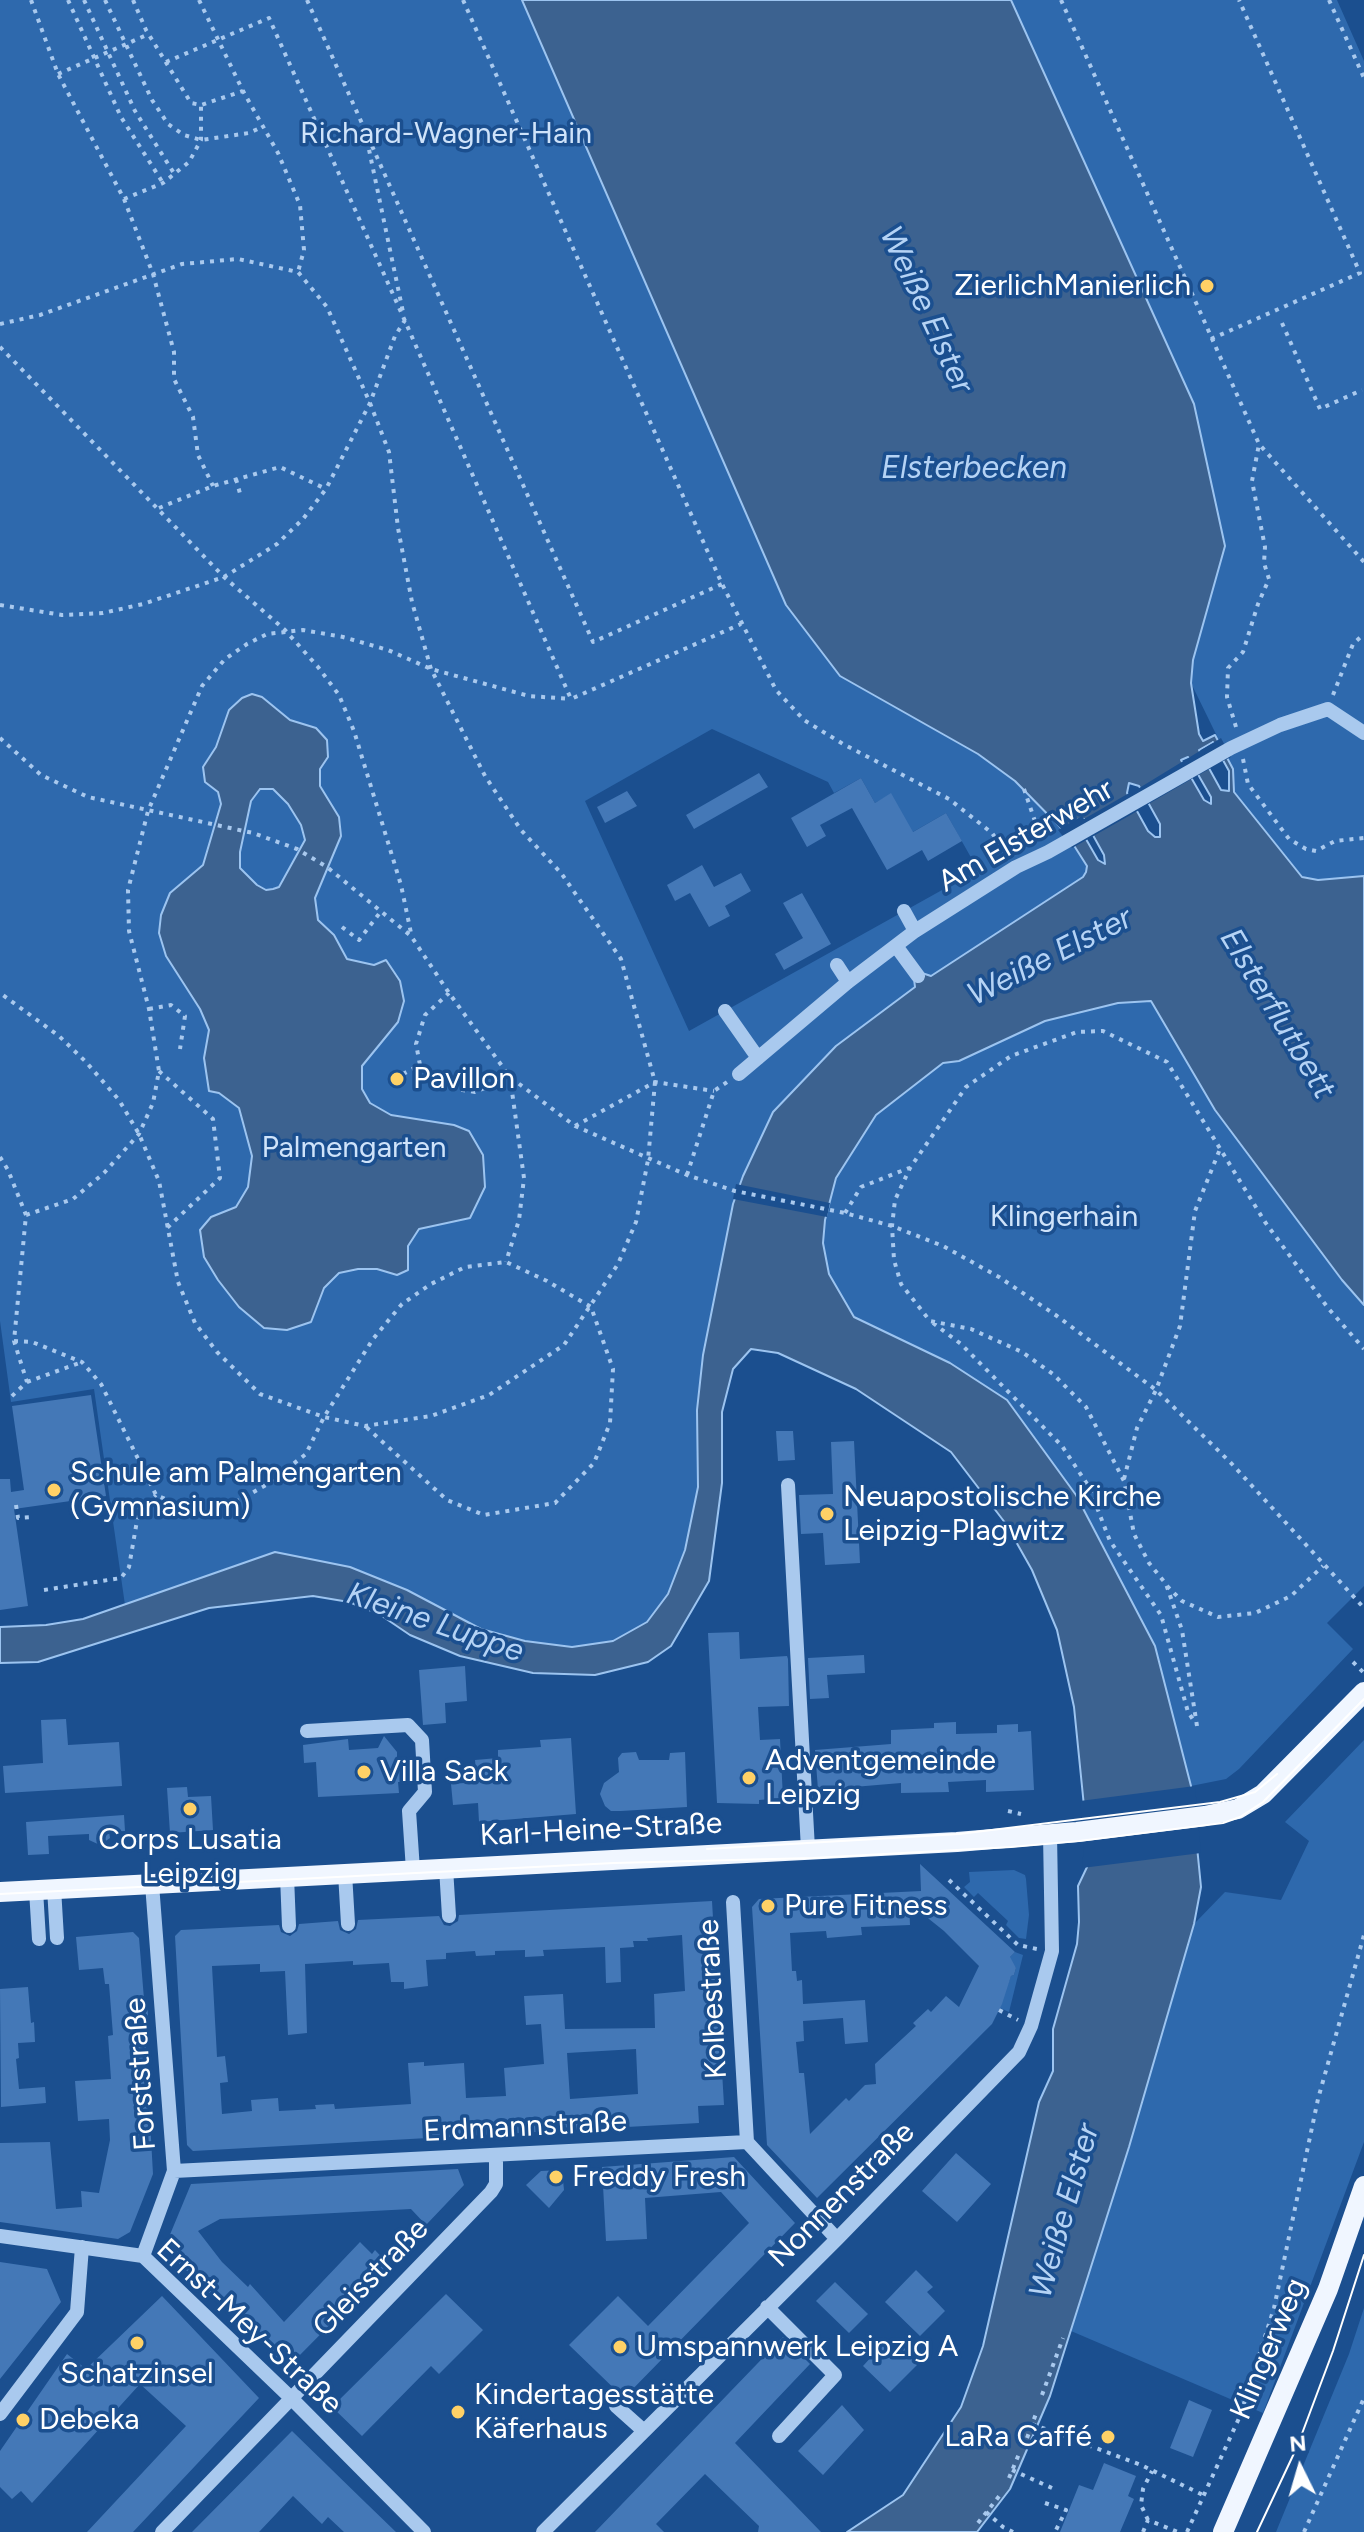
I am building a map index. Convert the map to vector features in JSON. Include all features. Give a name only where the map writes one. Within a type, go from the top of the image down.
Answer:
[{"type":"main road","name":"Karl-Heine-Straße","points":[[0,1892],[1050,1834],[1205,1816],[1238,1809],[1263,1794],[1364,1692]]},
{"type":"main road","name":"Klingerweg","points":[[1223,2532],[1328,2289],[1364,2186]]},
{"type":"street","name":"Am Elsterwehr","points":[[739,1074],[848,982],[915,931],[1016,867],[1050,851],[1235,746],[1280,725],[1328,709]]},
{"type":"street","points":[[1328,709],[1364,733]]},
{"type":"street","points":[[904,911],[915,931]]},
{"type":"street","points":[[896,946],[918,976]]},
{"type":"street","points":[[837,965],[848,982]]},
{"type":"street","points":[[725,1011],[758,1058]]},
{"type":"street","points":[[788,1485],[808,1849]]},
{"type":"street","points":[[307,1731],[408,1725],[422,1740],[425,1792],[409,1811],[413,1870]]},
{"type":"street","name":"Nonnenstraße","points":[[543,2532],[837,2239],[1019,2052],[1031,2026],[1052,1951],[1050,1834]]},
{"type":"street","points":[[446,1868],[449,1916]]},
{"type":"street","points":[[345,1873],[348,1924]]},
{"type":"street","points":[[287,1876],[289,1926]]},
{"type":"street","name":"Forststraße","points":[[143,2256],[174,2171],[152,1884]]},
{"type":"street","points":[[45,1889],[57,1938]]},
{"type":"street","points":[[39,1939],[45,1889]]},
{"type":"street","name":"Kolbestraße","points":[[733,1902],[747,2142]]},
{"type":"street","points":[[747,2142],[837,2239]]},
{"type":"street","name":"Erdmannstraße","points":[[174,2171],[747,2142]]},
{"type":"street","name":"Gleisstraße","points":[[162,2532],[491,2192],[496,2184],[496,2155]]},
{"type":"street","name":"Ernst-Mey-Straße","points":[[0,2236],[143,2256],[291,2398],[424,2532]]},
{"type":"street","points":[[0,2414],[77,2312],[82,2247]]},
{"type":"street","points":[[767,2307],[835,2375],[779,2436]]},
{"type":"street","points":[[616,2406],[644,2431]]},
{"type":"path","points":[[31,0],[58,74],[124,199],[153,274],[174,352],[174,379],[193,417],[198,455],[213,486]]},
{"type":"path","points":[[68,0],[121,117],[163,183]]},
{"type":"path","points":[[84,0],[135,111],[175,175]]},
{"type":"path","points":[[105,0],[152,100],[168,124],[184,135],[201,140],[249,133],[262,127]]},
{"type":"path","points":[[133,0],[149,34],[191,103],[201,105],[243,91]]},
{"type":"path","points":[[199,0],[243,91],[278,153],[300,205],[304,250],[298,272]]},
{"type":"path","points":[[307,0],[593,642],[722,584]]},
{"type":"path","points":[[463,0],[722,584],[776,690],[804,720],[843,744],[949,799],[992,833],[1016,867]]},
{"type":"path","points":[[1061,0],[1259,444],[1364,562]]},
{"type":"path","points":[[1211,339],[1360,273],[1239,0]]},
{"type":"path","points":[[1329,0],[1364,78]]},
{"type":"path","points":[[166,62],[269,18],[571,699]]},
{"type":"path","points":[[58,74],[149,34]]},
{"type":"path","points":[[124,199],[163,183],[189,162],[201,140],[201,105]]},
{"type":"path","points":[[0,605],[62,615],[103,613],[143,604],[224,577],[277,544],[303,519],[326,489],[370,403],[395,336],[405,321],[365,131]]},
{"type":"path","points":[[0,324],[40,315],[182,264],[238,259],[298,272],[327,307],[389,452],[398,528],[412,602],[431,669],[485,776],[521,830],[561,873],[621,959],[655,1082],[648,1160],[636,1222],[618,1264],[564,1345],[489,1395],[431,1416],[365,1426],[324,1417],[260,1394],[217,1352],[195,1323],[178,1282],[159,1181],[139,1134],[119,1100],[86,1062],[36,1018],[0,993]]},
{"type":"path","points":[[1282,323],[1320,409],[1363,391]]},
{"type":"path","points":[[0,347],[224,577],[285,630],[339,695],[354,731],[401,885],[411,936]]},
{"type":"path","points":[[1259,444],[1252,481],[1269,579],[1243,652],[1228,668],[1227,697],[1235,746],[1248,784],[1289,839],[1316,851],[1335,841],[1364,838]]},
{"type":"path","points":[[159,508],[213,486],[280,467],[326,489]]},
{"type":"path","points":[[236,479],[241,497]]},
{"type":"path","points":[[26,1215],[73,1199],[104,1173],[139,1134],[153,1103],[159,1071],[149,1009],[129,931],[128,890],[148,811],[202,686],[225,659],[267,634],[303,630],[388,650],[431,669],[529,696],[571,699],[741,624]]},
{"type":"path","points":[[1328,709],[1353,644],[1364,634]]},
{"type":"path","points":[[0,738],[41,775],[88,797],[253,833],[297,849],[327,867],[411,936],[510,1077],[575,1126],[648,1160],[735,1191],[845,1213],[892,1226],[943,1246],[999,1277],[1156,1390],[1231,1463],[1364,1608]]},
{"type":"path","points":[[1024,789],[1038,832],[1050,851]]},
{"type":"path","points":[[342,927],[359,940],[382,910]]},
{"type":"path","points":[[449,993],[425,1015],[416,1044],[420,1065],[444,1087],[475,1092],[510,1077]]},
{"type":"path","points":[[149,1009],[171,1005],[185,1016],[180,1049]]},
{"type":"path","points":[[1166,1584],[1182,1630],[1197,1726],[1188,1712],[1161,1615],[1110,1541],[1089,1487],[1062,1446],[961,1344],[930,1321],[901,1284],[894,1260],[892,1226],[895,1200],[910,1168],[966,1087],[1011,1056],[1077,1032],[1103,1031],[1167,1062],[1274,1234],[1328,1308],[1364,1349]]},
{"type":"path","points":[[403,1074],[420,1065]]},
{"type":"path","points":[[159,1071],[213,1119],[220,1178],[167,1228]]},
{"type":"path","points":[[687,1175],[714,1091],[739,1074]]},
{"type":"path","points":[[506,1262],[519,1220],[524,1178],[510,1077]]},
{"type":"path","points":[[575,1126],[655,1082],[714,1091]]},
{"type":"path","points":[[1124,1481],[1137,1428],[1156,1390],[1180,1326],[1195,1211],[1220,1149]]},
{"type":"path","points":[[0,1157],[26,1215],[14,1341],[27,1382]]},
{"type":"path","points":[[845,1213],[861,1187],[910,1168]]},
{"type":"path","points":[[0,1169],[8,1170]]},
{"type":"path","points":[[14,1341],[32,1342],[82,1362],[101,1384],[156,1495],[195,1512],[225,1508],[266,1485],[306,1454],[324,1417],[373,1339],[402,1304],[431,1284],[465,1267],[506,1262],[591,1307],[613,1369],[610,1423],[594,1463],[555,1503],[484,1515],[447,1500],[365,1426]]},
{"type":"path","points":[[930,1321],[971,1329],[1022,1352],[1053,1374],[1086,1407],[1124,1481],[1134,1534],[1149,1563],[1182,1601],[1218,1617],[1255,1613],[1291,1596],[1323,1566]]},
{"type":"path","points":[[11,1397],[27,1382],[82,1362]]},
{"type":"path","points":[[44,1590],[121,1578],[129,1567],[139,1509],[156,1495]]},
{"type":"path","points":[[16,1505],[18,1518],[34,1517]]},
{"type":"path","points":[[1353,1662],[1364,1673]]},
{"type":"path","points":[[1008,1811],[1021,1814]]},
{"type":"path","points":[[949,1880],[1018,1945],[1052,1951]]},
{"type":"path","points":[[1187,2532],[1240,2416],[1274,2308],[1318,2099],[1364,1935]]},
{"type":"path","points":[[1042,2395],[1063,2338]]},
{"type":"path","points":[[1304,2532],[1364,2398]]},
{"type":"path","points":[[1027,2438],[1037,2411]]},
{"type":"path","points":[[1032,2424],[1204,2495]]},
{"type":"path","points":[[1009,2478],[1019,2454]]},
{"type":"path","points":[[1012,2470],[1052,2488]]},
{"type":"path","points":[[1152,2471],[1143,2489],[1141,2505],[1148,2520],[1178,2532]]},
{"type":"path","points":[[978,2523],[1000,2495]]},
{"type":"path","points":[[1045,2503],[1066,2510],[1055,2532]]},
{"type":"path","points":[[986,2512],[1013,2532]]},
{"type":"path","points":[[1143,2532],[1148,2520]]},
{"type":"green space","name":"Palmengarten","points":[[0,0],[522,0],[786,605],[1015,781],[1055,819],[1087,866],[1083,877],[931,976],[922,973],[915,987],[836,1046],[773,1112],[733,1204],[697,1410],[698,1487],[685,1550],[668,1594],[647,1622],[613,1641],[572,1647],[525,1641],[481,1629],[407,1590],[350,1567],[275,1552],[125,1605],[94,1389],[11,1402],[0,1321]],"holes":[[[712,729],[828,782],[834,793],[861,778],[875,803],[891,794],[897,841],[946,813],[978,870],[689,1031],[585,801]]]},
{"type":"green space","points":[[1012,0],[1337,0],[1364,61],[1364,876],[1318,880],[1302,877],[1234,792],[1233,769],[1191,683],[1193,660]]},
{"type":"green space","name":"Klingerhain","points":[[1151,1001],[1215,1110],[1364,1305],[1364,1586],[1327,1623],[1353,1649],[1239,1769],[1226,1779],[1191,1786],[1155,1646],[950,1363],[854,1317],[829,1274],[823,1243],[825,1220],[836,1178],[876,1115],[943,1063],[959,1061],[1045,1021],[1118,1003]]},
{"type":"green space","points":[[1364,1740],[1364,2142],[1263,2413],[1071,2331],[1194,1924],[1225,1892],[1281,1900],[1309,1841],[1285,1822]]},
{"type":"green space","points":[[1014,1870],[1025,1875],[1026,1879],[1029,1915],[1026,1939],[1019,1938],[1006,1925],[1008,1921],[978,1893],[974,1897],[964,1887],[970,1882],[969,1872]]},
{"type":"green space","points":[[1015,1952],[1023,1955],[1009,2012],[1000,2008],[1000,2004],[1014,1975],[1016,1968],[1008,1959]]},
{"type":"green space","points":[[1364,2308],[1364,2532],[1276,2532],[1349,2354]]},
{"type":"water","points":[[522,0],[1011,0],[1194,404],[1225,546],[1193,660],[1191,683],[1199,734],[1203,741],[1215,735],[1233,769],[1234,792],[1302,877],[1318,880],[1364,876],[1364,1305],[1215,1110],[1151,1001],[1118,1003],[1045,1021],[959,1061],[943,1063],[876,1115],[836,1178],[825,1220],[823,1243],[829,1274],[854,1317],[950,1363],[1007,1400],[1076,1495],[1155,1646],[1191,1786],[1201,1887],[1194,1924],[1129,2147],[1050,2396],[1010,2489],[977,2532],[847,2532],[903,2495],[961,2407],[983,2346],[1039,2102],[1053,2071],[1053,2029],[1077,1944],[1078,1886],[1088,1865],[1074,1707],[1057,1630],[1032,1570],[1006,1524],[951,1452],[856,1389],[778,1353],[751,1349],[733,1369],[722,1412],[722,1483],[709,1581],[671,1646],[648,1662],[595,1675],[533,1673],[460,1656],[410,1635],[379,1614],[349,1602],[313,1596],[209,1608],[38,1662],[0,1663],[0,1627],[46,1625],[83,1619],[275,1552],[350,1567],[407,1590],[481,1629],[525,1641],[572,1647],[613,1641],[647,1622],[668,1594],[685,1550],[698,1487],[697,1410],[703,1355],[733,1204],[773,1112],[836,1046],[915,987],[914,979],[922,973],[931,976],[1083,877],[1087,866],[1066,833],[1015,781],[978,754],[840,676],[786,605]],"holes":[[[1213,742],[1229,771],[1229,791],[1221,790],[1199,750]],[[1188,757],[1211,797],[1211,804],[1204,800],[1181,760]],[[1129,783],[1139,786],[1160,824],[1160,837],[1148,831],[1127,793]],[[1084,819],[1104,855],[1105,864],[1098,860],[1075,820]]]},
{"type":"water","points":[[252,694],[262,697],[290,720],[316,728],[327,740],[328,757],[320,769],[320,786],[339,817],[341,836],[315,898],[318,920],[334,935],[347,959],[374,965],[386,960],[400,981],[404,1001],[398,1022],[362,1066],[362,1089],[370,1103],[391,1115],[454,1125],[469,1131],[483,1155],[485,1187],[470,1218],[419,1229],[408,1246],[408,1270],[397,1275],[377,1269],[339,1273],[324,1288],[311,1322],[287,1330],[264,1328],[239,1307],[204,1257],[200,1230],[211,1217],[236,1207],[248,1187],[252,1156],[239,1108],[219,1093],[209,1091],[204,1058],[209,1030],[200,1009],[166,956],[159,933],[161,915],[170,893],[203,865],[221,804],[218,792],[205,782],[203,767],[216,747],[229,710],[242,698]],"holes":[[[260,789],[273,789],[288,804],[301,825],[305,840],[279,887],[266,890],[240,868],[240,852],[251,801]]]},
{"type":"pier","points":[[1221,738],[1231,757],[1221,762],[1212,747],[1204,752],[1213,767],[1145,806],[1136,790]]},
{"type":"pier","points":[[1131,792],[1141,809],[1072,848],[1058,830]]},
{"type":"pier","points":[[736,1184],[830,1203],[827,1217],[733,1199]]},
{"type":"pier","points":[[1195,1786],[1201,1853],[1082,1868],[1084,1846],[1080,1801]]},
{"type":"building","points":[[759,773],[768,787],[694,829],[686,815]]},
{"type":"building","points":[[861,778],[875,803],[891,793],[913,832],[946,813],[962,841],[928,861],[922,850],[887,870],[852,808],[820,825],[826,836],[807,847],[791,818]]},
{"type":"building","points":[[627,791],[637,806],[605,823],[597,807]]},
{"type":"building","points":[[702,865],[714,887],[741,873],[751,891],[725,906],[730,916],[709,927],[690,893],[675,901],[667,885]]},
{"type":"building","points":[[802,893],[831,944],[784,970],[775,954],[803,938],[783,903]]},
{"type":"building","points":[[397,1070],[406,1079],[397,1088],[388,1079]]},
{"type":"building","points":[[91,1395],[106,1496],[14,1509],[28,1606],[0,1610],[0,1479],[10,1479],[11,1492],[24,1490],[12,1406]]},
{"type":"building","points":[[776,1431],[793,1431],[795,1460],[778,1461]]},
{"type":"building","name":"Neuapostolische Kirche Leipzig-Plagwitz","points":[[854,1441],[860,1563],[825,1565],[823,1533],[801,1534],[799,1495],[833,1494],[831,1442]]},
{"type":"building","points":[[739,1632],[740,1659],[787,1656],[788,1659],[789,1706],[758,1707],[760,1740],[780,1739],[783,1798],[759,1800],[759,1804],[717,1803],[708,1633]]},
{"type":"building","points":[[864,1655],[865,1673],[827,1675],[829,1698],[810,1699],[808,1658]]},
{"type":"building","points":[[465,1666],[467,1701],[445,1703],[446,1723],[423,1725],[419,1670]]},
{"type":"building","points":[[66,1719],[68,1745],[119,1742],[122,1786],[5,1793],[3,1766],[43,1763],[41,1720]]},
{"type":"building","points":[[956,1722],[956,1734],[997,1733],[997,1725],[1018,1724],[1018,1732],[1031,1731],[1034,1790],[986,1792],[986,1780],[948,1782],[949,1792],[901,1793],[901,1783],[818,1790],[815,1750],[891,1744],[891,1730],[934,1728],[934,1723]]},
{"type":"building","name":"Villa Sack","points":[[384,1736],[397,1752],[397,1759],[410,1758],[412,1782],[398,1782],[399,1793],[318,1797],[316,1762],[304,1763],[303,1745],[348,1739],[349,1750],[378,1748]]},
{"type":"building","points":[[571,1738],[576,1814],[479,1822],[478,1803],[453,1805],[451,1784],[477,1782],[475,1760],[498,1758],[498,1750],[541,1747],[540,1740]]},
{"type":"building","points":[[636,1752],[639,1760],[669,1760],[670,1753],[685,1752],[687,1807],[611,1811],[605,1806],[600,1794],[604,1783],[619,1772],[618,1758],[622,1753]]},
{"type":"building","name":"Corps Lusatia Leipzig","points":[[187,1787],[188,1797],[211,1796],[213,1830],[170,1833],[167,1788]]},
{"type":"building","points":[[124,1815],[125,1831],[109,1832],[110,1838],[100,1845],[89,1840],[89,1834],[48,1836],[49,1854],[28,1855],[26,1822]]},
{"type":"building","points":[[920,1864],[1015,1952],[1010,1957],[1016,1968],[1014,1975],[992,2024],[817,2198],[767,2145],[752,1907],[759,1899],[921,1891]],"holes":[[[909,1903],[944,1931],[979,1966],[959,2007],[946,1996],[931,2012],[928,2009],[913,2023],[916,2026],[875,2064],[876,2084],[865,2085],[849,2101],[846,2098],[810,2134],[804,2073],[799,2073],[796,2042],[804,2041],[803,2021],[843,2018],[845,2044],[868,2042],[865,2000],[803,2004],[802,1980],[797,1981],[796,1971],[792,1971],[790,1933],[826,1931],[827,1938],[862,1935],[861,1927],[910,1925]]]},
{"type":"building","points":[[712,1901],[724,2105],[698,2106],[699,2123],[193,2151],[187,2145],[175,1936],[181,1930],[279,1925],[281,1932],[290,1936],[297,1931],[299,1924],[338,1921],[340,1930],[349,1934],[356,1929],[358,1920],[439,1916],[444,1925],[450,1926],[458,1921],[459,1915]],"holes":[[[682,1935],[685,1991],[654,1994],[655,2028],[565,2029],[563,1994],[524,1996],[526,2025],[541,2024],[544,2064],[504,2068],[506,2096],[466,2098],[464,2063],[424,2066],[424,2062],[408,2063],[411,2104],[335,2109],[334,2104],[315,2105],[316,2109],[279,2111],[278,2098],[251,2100],[252,2111],[222,2114],[220,2083],[228,2082],[225,2056],[217,2057],[212,1966],[260,1964],[260,1972],[285,1971],[288,2035],[307,2033],[305,1964],[353,1961],[353,1965],[389,1963],[391,1982],[404,1982],[404,1989],[428,1986],[426,1960],[446,1959],[446,1953],[475,1951],[476,1956],[495,1955],[495,1951],[525,1950],[525,1957],[544,1956],[543,1950],[605,1947],[606,1983],[621,1982],[620,1948],[634,1947],[633,1941],[648,1941],[647,1938]],[[636,2049],[638,2094],[570,2099],[567,2053]]]},
{"type":"building","points":[[133,1932],[139,1938],[144,1999],[147,1999],[149,2032],[145,2032],[153,2174],[130,2232],[118,2239],[0,2222],[0,2143],[50,2142],[56,2209],[82,2207],[81,2191],[99,2193],[110,2140],[109,2119],[78,2121],[75,2081],[111,2079],[108,2036],[113,2035],[109,1984],[105,1984],[103,1968],[79,1970],[76,1937]]},
{"type":"building","points":[[28,1987],[35,2042],[18,2043],[19,2089],[45,2087],[46,2103],[1,2107],[0,1989]]},
{"type":"building","points":[[956,2153],[991,2184],[957,2222],[922,2191]]},
{"type":"building","points":[[734,2157],[795,2223],[624,2398],[569,2345],[618,2296],[648,2326],[749,2223],[721,2192],[645,2198],[647,2239],[606,2241],[602,2167]]},
{"type":"building","points":[[458,2169],[464,2185],[426,2225],[411,2209],[220,2219],[198,2231],[222,2262],[248,2287],[250,2284],[284,2322],[360,2242],[372,2254],[375,2250],[389,2265],[293,2362],[282,2363],[164,2249],[191,2184]]},
{"type":"building","points":[[562,2170],[564,2190],[549,2208],[526,2185],[541,2171]]},
{"type":"building","points":[[0,2262],[47,2269],[61,2302],[0,2379]]},
{"type":"building","points":[[916,2270],[933,2287],[927,2292],[945,2311],[920,2336],[885,2302]]},
{"type":"building","points":[[835,2282],[868,2314],[849,2333],[816,2301]]},
{"type":"building","points":[[446,2294],[483,2330],[439,2374],[431,2366],[362,2436],[332,2407]]},
{"type":"building","points":[[162,2296],[259,2398],[133,2532],[87,2532],[186,2426],[140,2384],[32,2503],[21,2491],[12,2499],[0,2487],[0,2451],[67,2354],[86,2369]]},
{"type":"building","points":[[783,2337],[810,2364],[735,2443],[821,2532],[758,2532],[759,2526],[705,2474],[656,2524],[664,2532],[595,2532]]},
{"type":"building","points":[[901,2343],[920,2362],[890,2392],[863,2366],[883,2344],[891,2352]]},
{"type":"building","points":[[1189,2400],[1212,2410],[1193,2457],[1170,2448]]},
{"type":"building","points":[[842,2405],[864,2430],[823,2475],[798,2451]]},
{"type":"building","points":[[292,2431],[396,2532],[344,2532],[328,2517],[322,2524],[293,2496],[259,2532],[192,2532]]},
{"type":"building","points":[[1104,2463],[1136,2476],[1128,2496],[1134,2499],[1120,2532],[1060,2532],[1079,2485],[1093,2490]]},
{"type":"tram line","points":[[0,1894],[614,1863],[813,1858],[1011,1847],[1223,1823],[1240,1817],[1263,1802],[1364,1699]]},
{"type":"tram line","points":[[707,1849],[959,1834],[1220,1802],[1255,1792],[1277,1774]]},
{"type":"tram line","points":[[1257,2532],[1297,2447],[1364,2255]]},
{"type":"place","name":"ZierlichManierlich","points":[[1207,286]]},
{"type":"place","name":"Pavillon","points":[[397,1079]]},
{"type":"place","name":"Schule am Palmengarten (Gymnasium)","points":[[54,1490]]},
{"type":"place","name":"Neuapostolische Kirche Leipzig-Plagwitz","points":[[827,1514]]},
{"type":"place","name":"Villa Sack","points":[[364,1772]]},
{"type":"place","name":"Adventgemeinde Leipzig","points":[[749,1778]]},
{"type":"place","name":"Corps Lusatia Leipzig","points":[[190,1809]]},
{"type":"place","name":"Pure Fitness","points":[[768,1906]]},
{"type":"place","name":"Freddy Fresh","points":[[556,2177]]},
{"type":"place","name":"Schatzinsel","points":[[137,2343]]},
{"type":"place","name":"Umspannwerk Leipzig A","points":[[620,2347]]},
{"type":"place","name":"Kindertagesstätte Käferhaus","points":[[458,2412]]},
{"type":"place","name":"Debeka","points":[[23,2420]]},
{"type":"place","name":"LaRa Caffé","points":[[1108,2437]]},
{"type":"park label","name":"Richard-Wagner-Hain","points":[[446,134]]},
{"type":"water label","name":"Weiße Elster","points":[[926,310]]},
{"type":"water label","name":"Elsterbecken","points":[[974,469]]},
{"type":"water label","name":"Weiße Elster","points":[[1050,957]]},
{"type":"water label","name":"Elsterflutbett","points":[[1277,1014]]},
{"type":"water label","name":"Kleine Luppe","points":[[435,1623]]},
{"type":"water label","name":"Weiße Elster","points":[[1065,2211]]}]
